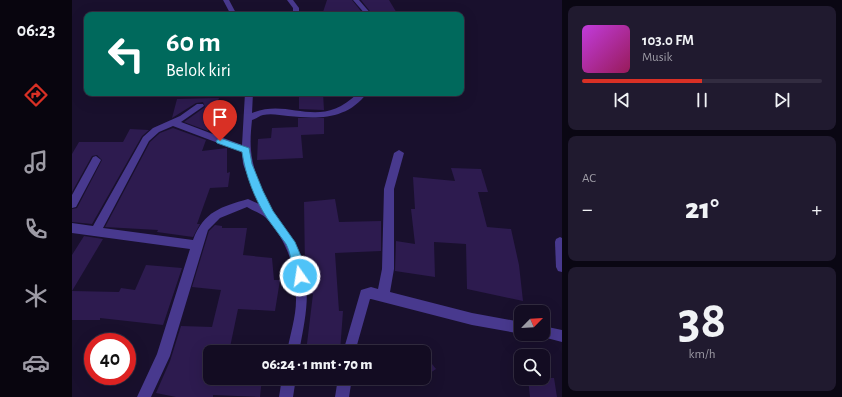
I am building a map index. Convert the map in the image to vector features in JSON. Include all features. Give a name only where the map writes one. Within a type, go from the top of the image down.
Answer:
[{"type":"street","points":[[226,0],[232,12]]},
{"type":"street","points":[[290,0],[296,8],[296,12]]},
{"type":"street","points":[[356,0],[366,12]]},
{"type":"street","points":[[249,96],[249,118],[246,150],[248,164],[269,214],[290,242],[298,261],[302,300],[294,345]]},
{"type":"street","points":[[249,118],[265,112],[326,115],[336,113],[356,102],[361,96]]},
{"type":"street","points":[[95,232],[146,139],[156,130],[184,118],[200,106]]},
{"type":"street","points":[[172,122],[246,150]]},
{"type":"street","points":[[384,296],[388,269],[389,189],[399,153]]},
{"type":"street","points":[[72,204],[96,160]]},
{"type":"street","points":[[144,397],[163,356],[197,244],[208,222],[231,209],[248,203],[269,214]]},
{"type":"street","points":[[72,228],[197,244]]},
{"type":"street","points":[[560,242],[562,267]]},
{"type":"street","points":[[352,345],[365,294],[371,293],[472,319],[514,327]]},
{"type":"street","points":[[550,333],[562,336]]},
{"type":"street","points":[[286,397],[288,385]]},
{"type":"street","points":[[342,397],[344,385]]},
{"type":"building","points":[[327,0],[352,0],[362,12],[323,12]]},
{"type":"building","points":[[361,0],[389,0],[396,12],[371,12]]},
{"type":"building","points":[[299,96],[323,96],[324,110],[299,109]]},
{"type":"building","points":[[219,98],[208,131],[184,122],[205,107],[203,102],[196,103],[172,118],[177,99]]},
{"type":"building","points":[[298,118],[324,118],[324,134],[301,135],[303,158],[257,160],[258,139],[271,138],[272,128],[298,127]]},
{"type":"building","points":[[173,128],[206,140],[202,151],[227,148],[227,173],[230,172],[228,187],[210,188],[197,224],[200,224],[193,237],[157,232],[158,230],[105,227],[150,142],[160,133]]},
{"type":"building","points":[[130,129],[149,130],[142,136],[92,224],[72,222],[72,209],[77,208],[102,160],[97,155],[92,156],[72,192],[72,154],[79,142],[123,142]]},
{"type":"building","points":[[451,168],[481,169],[488,192],[478,192],[487,227],[511,229],[519,265],[523,301],[467,289],[466,244],[434,242],[435,277],[395,271],[396,241],[415,244],[411,209],[415,209],[413,177],[455,181]]},
{"type":"building","points":[[335,199],[339,222],[381,221],[381,251],[335,253],[339,311],[343,311],[341,345],[307,345],[313,294],[308,294],[305,267],[304,202]]},
{"type":"building","points":[[215,225],[222,226],[222,228],[247,228],[243,255],[272,258],[274,280],[280,280],[275,311],[238,309],[230,345],[203,345],[203,385],[261,385],[260,397],[213,395],[213,397],[176,397],[156,393],[170,361],[181,326],[212,327],[221,290],[192,287],[209,231]]},
{"type":"building","points":[[84,236],[103,239],[72,291],[72,255]]},
{"type":"building","points":[[146,265],[182,268],[163,325],[100,318],[100,320],[72,320],[72,291],[119,292],[121,288],[135,290]]},
{"type":"building","points":[[431,363],[436,369],[431,372]]},
{"type":"building","points":[[550,378],[554,378],[557,397],[530,397],[529,385],[550,385]]},
{"type":"route","points":[[220,141],[246,150],[248,164],[258,192],[269,214],[290,242],[298,261],[300,276]]}]
